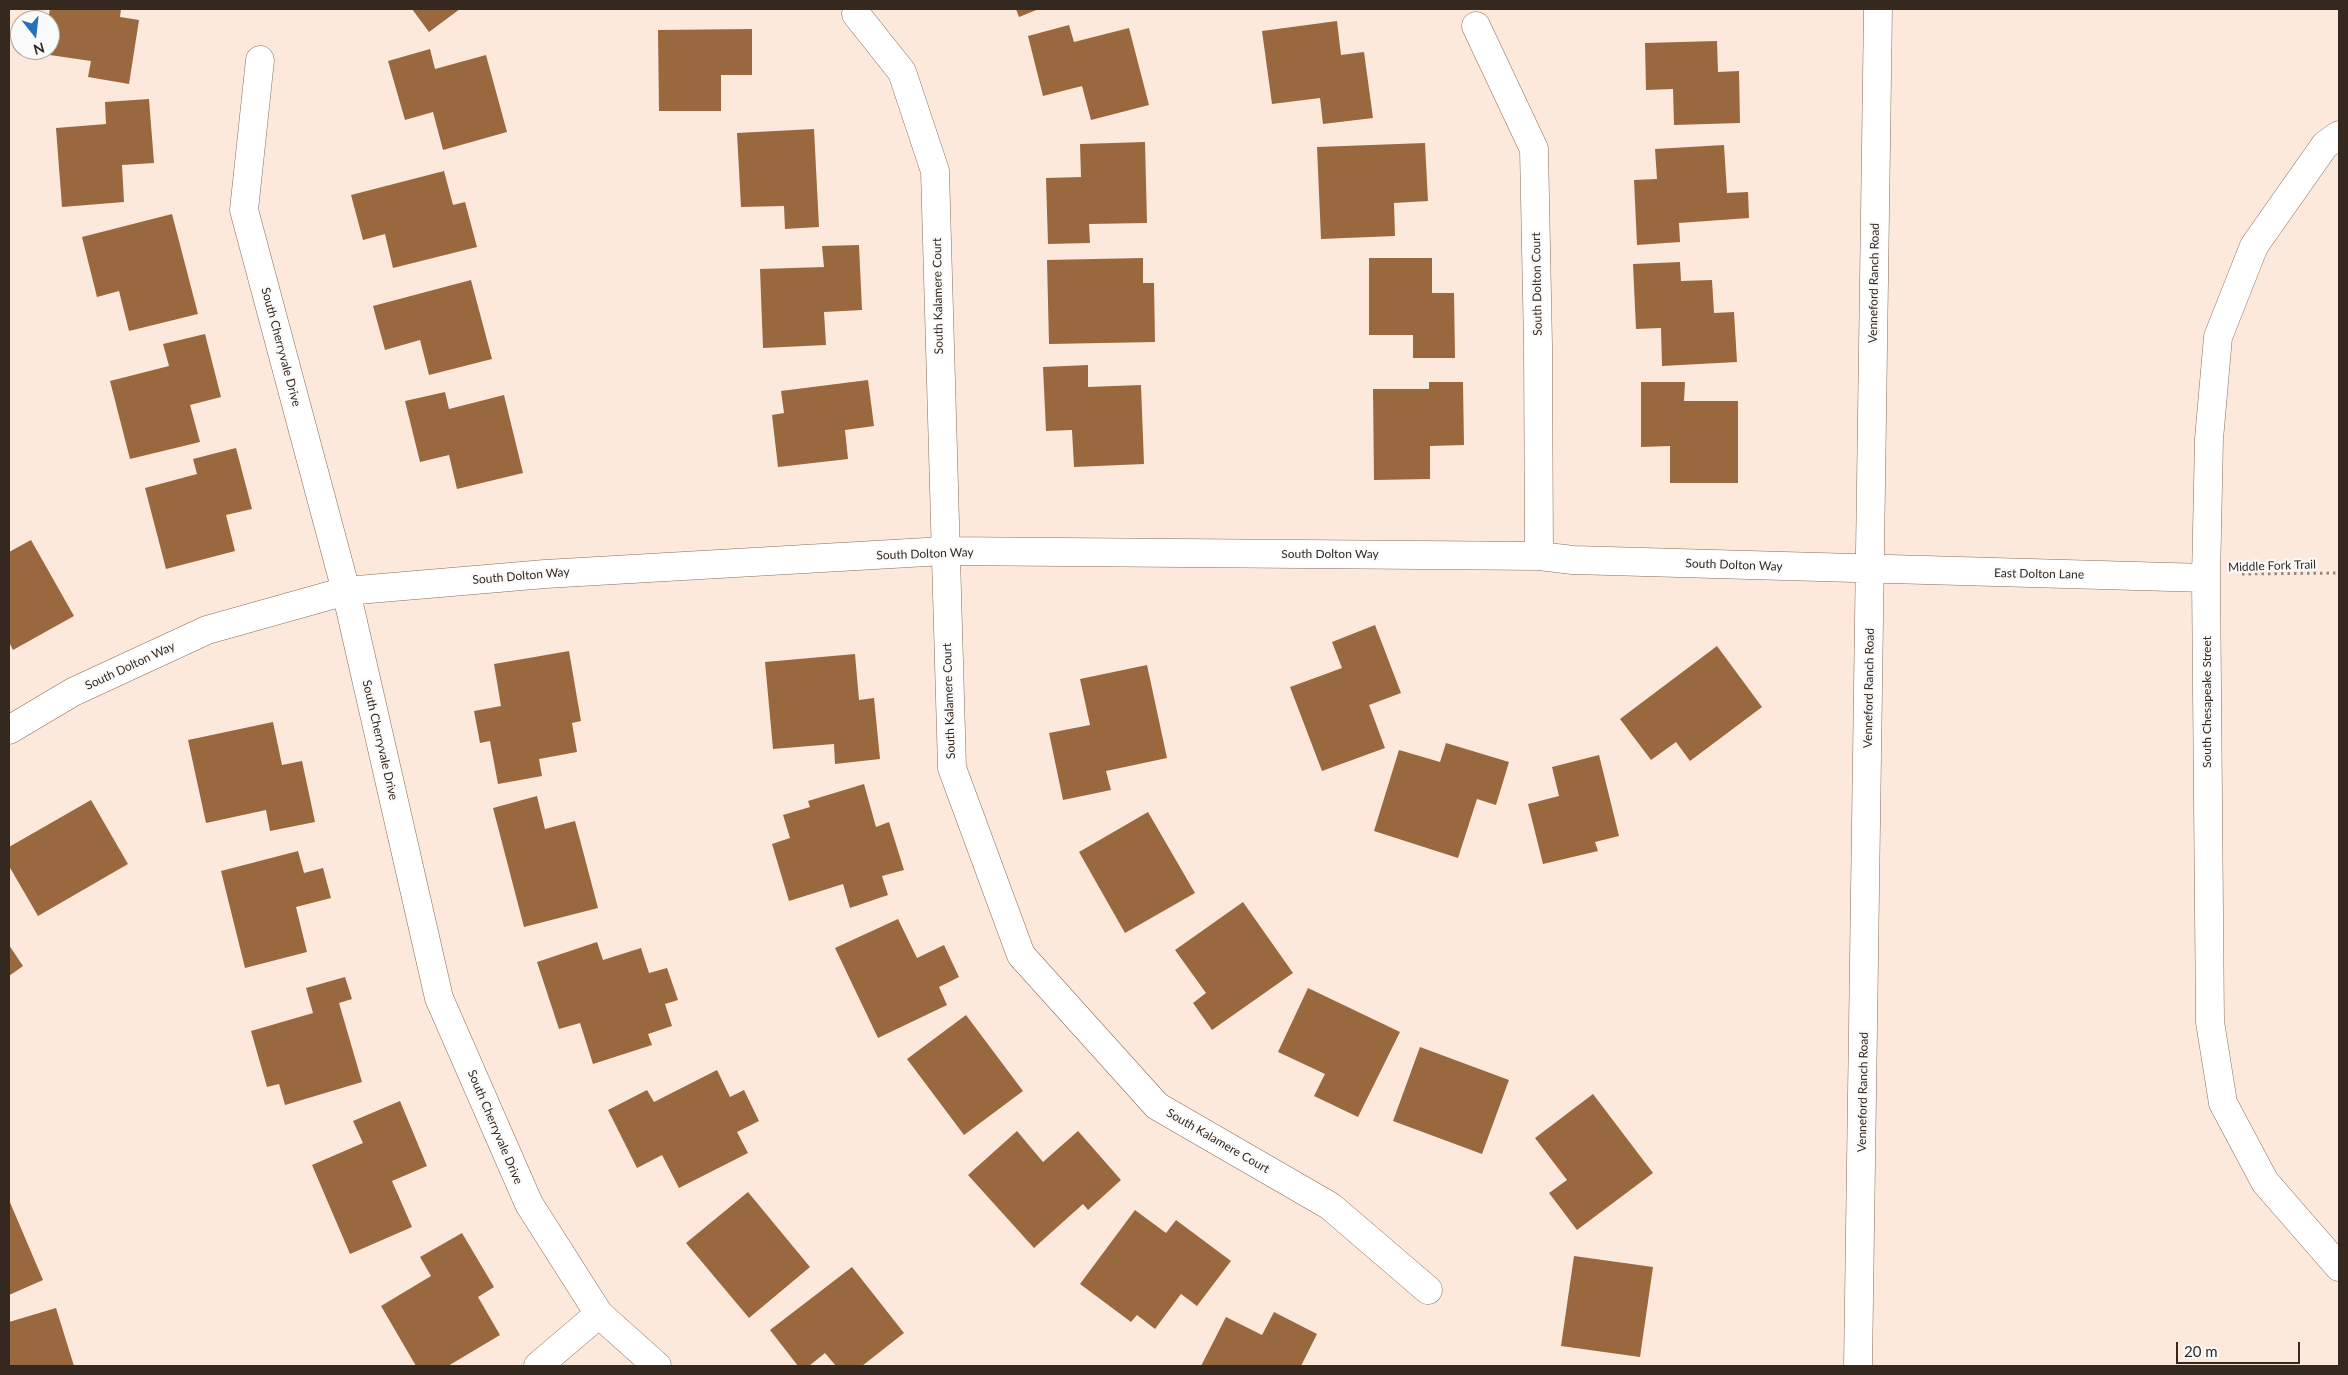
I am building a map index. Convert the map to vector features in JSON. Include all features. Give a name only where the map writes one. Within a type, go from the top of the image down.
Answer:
[{"type":"street","name":"Venneford Ranch Road","points":[[1858,1366],[1878,9]]},
{"type":"street","name":"South Kalamere Court","points":[[856,14],[902,72],[935,171],[944,551],[952,768],[1021,955],[1157,1106],[1330,1206],[1428,1290]]},
{"type":"street","name":"South Dolton Court","points":[[1476,26],[1534,149],[1539,556]]},
{"type":"street","name":"South Cherryvale Drive","points":[[260,60],[244,210],[346,591],[439,998],[529,1204],[599,1314],[657,1366]]},
{"type":"street","name":"South Chesapeake Street","points":[[2339,135],[2325,145],[2254,246],[2218,337],[2209,439],[2206,578],[2210,1022],[2224,1103],[2265,1182],[2339,1267]]},
{"type":"street","name":"South Dolton Way","points":[[9,730],[73,692],[207,630],[346,591],[545,574],[944,551],[1539,556],[1573,560],[1871,570]]},
{"type":"street","name":"East Dolton Lane","points":[[1871,570],[2206,578]]},
{"type":"street","points":[[538,1366],[599,1314]]},
{"type":"path","name":"Middle Fork Trail","points":[[2206,578],[2257,572],[2339,573]]},
{"type":"building","points":[[121,9],[120,17],[139,20],[129,84],[88,77],[91,61],[60,56],[60,10],[50,10]]},
{"type":"building","points":[[412,9],[460,9],[429,32]]},
{"type":"building","points":[[1016,9],[1039,9],[1019,17]]},
{"type":"building","points":[[1337,21],[1341,55],[1364,52],[1373,118],[1323,124],[1320,98],[1272,104],[1262,31]]},
{"type":"building","points":[[1069,25],[1074,42],[1129,28],[1149,105],[1091,120],[1082,86],[1043,96],[1028,36]]},
{"type":"building","points":[[752,29],[752,75],[721,75],[721,111],[659,111],[658,30]]},
{"type":"building","points":[[1717,41],[1718,72],[1739,71],[1740,123],[1674,125],[1673,89],[1646,90],[1645,43]]},
{"type":"building","points":[[430,49],[435,69],[486,55],[507,132],[443,150],[433,112],[405,120],[388,61]]},
{"type":"building","points":[[149,99],[154,163],[122,165],[124,202],[62,207],[56,128],[106,124],[105,102]]},
{"type":"building","points":[[814,129],[819,227],[785,229],[784,206],[741,207],[737,133]]},
{"type":"building","points":[[1145,142],[1147,223],[1089,224],[1090,243],[1048,244],[1046,178],[1081,177],[1080,144]]},
{"type":"building","points":[[1425,143],[1428,201],[1394,203],[1395,236],[1321,239],[1317,147]]},
{"type":"building","points":[[1724,145],[1727,193],[1748,192],[1749,218],[1679,223],[1680,242],[1637,245],[1634,180],[1657,179],[1655,149]]},
{"type":"building","points":[[444,171],[453,205],[465,202],[477,247],[393,268],[385,234],[363,240],[351,195]]},
{"type":"building","points":[[172,214],[198,314],[129,331],[119,291],[97,297],[82,237]]},
{"type":"building","points":[[859,245],[862,310],[824,312],[826,345],[763,348],[760,269],[824,267],[822,246]]},
{"type":"building","points":[[1143,258],[1143,283],[1154,283],[1155,342],[1049,344],[1047,260]]},
{"type":"building","points":[[1369,258],[1432,258],[1432,293],[1454,293],[1455,358],[1413,358],[1413,335],[1369,335]]},
{"type":"building","points":[[1680,262],[1681,281],[1712,280],[1714,313],[1734,312],[1737,362],[1662,366],[1661,328],[1636,329],[1633,264]]},
{"type":"building","points":[[471,280],[492,359],[429,375],[420,340],[385,350],[373,306]]},
{"type":"building","points":[[205,334],[221,397],[190,405],[200,442],[130,459],[110,381],[169,366],[163,344]]},
{"type":"building","points":[[1088,365],[1088,387],[1141,385],[1144,464],[1074,467],[1072,430],[1046,431],[1043,367]]},
{"type":"building","points":[[868,380],[874,426],[845,430],[848,459],[778,467],[772,415],[784,413],[781,391]]},
{"type":"building","points":[[1429,382],[1463,382],[1464,445],[1430,446],[1430,479],[1374,480],[1373,389],[1429,389]]},
{"type":"building","points":[[1641,382],[1685,382],[1684,401],[1738,401],[1738,483],[1670,483],[1670,446],[1641,447]]},
{"type":"building","points":[[445,392],[449,409],[504,395],[523,473],[457,489],[449,455],[420,462],[405,401]]},
{"type":"building","points":[[236,448],[252,509],[226,515],[235,551],[166,569],[145,488],[197,474],[193,459]]},
{"type":"building","points":[[31,540],[74,616],[13,650],[9,642],[9,552]]},
{"type":"building","points":[[1375,625],[1401,693],[1369,705],[1385,748],[1322,771],[1290,687],[1342,668],[1332,642]]},
{"type":"building","points":[[1717,646],[1762,707],[1690,761],[1676,742],[1651,760],[1620,719]]},
{"type":"building","points":[[569,651],[581,721],[572,723],[577,752],[539,759],[542,776],[498,784],[490,741],[480,743],[474,711],[501,706],[494,664]]},
{"type":"building","points":[[855,654],[859,700],[874,698],[880,759],[835,764],[834,744],[773,749],[765,662]]},
{"type":"building","points":[[1147,665],[1167,758],[1106,771],[1111,790],[1063,800],[1049,733],[1090,725],[1080,679]]},
{"type":"building","points":[[273,722],[282,765],[302,761],[315,822],[270,831],[266,810],[206,823],[188,740]]},
{"type":"building","points":[[1446,743],[1509,762],[1496,805],[1477,799],[1458,858],[1374,831],[1399,750],[1440,762]]},
{"type":"building","points":[[1599,755],[1619,836],[1595,842],[1598,851],[1543,864],[1528,804],[1559,796],[1552,767]]},
{"type":"building","points":[[864,784],[876,827],[889,822],[904,870],[882,876],[888,895],[850,908],[843,884],[789,901],[772,844],[790,838],[783,815],[810,807],[808,801]]},
{"type":"building","points":[[537,796],[545,829],[575,821],[598,908],[524,927],[493,808]]},
{"type":"building","points":[[91,800],[128,864],[38,916],[9,866],[9,847]]},
{"type":"building","points":[[1148,812],[1195,893],[1125,933],[1079,852]]},
{"type":"building","points":[[298,851],[304,873],[323,868],[331,898],[296,907],[307,952],[245,968],[221,871]]},
{"type":"building","points":[[1243,902],[1293,973],[1212,1030],[1193,1003],[1206,993],[1175,950]]},
{"type":"building","points":[[898,919],[917,958],[944,945],[959,977],[939,987],[947,1005],[878,1038],[835,948]]},
{"type":"building","points":[[597,942],[603,960],[641,948],[649,973],[667,968],[678,1000],[665,1004],[672,1026],[648,1034],[652,1045],[593,1064],[580,1023],[559,1029],[537,962]]},
{"type":"building","points":[[9,945],[23,966],[9,976]]},
{"type":"building","points":[[345,977],[352,999],[339,1003],[362,1082],[285,1105],[279,1084],[267,1087],[251,1031],[313,1013],[306,988]]},
{"type":"building","points":[[1308,988],[1400,1032],[1358,1117],[1314,1096],[1325,1074],[1278,1052]]},
{"type":"building","points":[[966,1015],[1023,1091],[964,1135],[907,1059]]},
{"type":"building","points":[[1420,1047],[1509,1080],[1482,1154],[1393,1121]]},
{"type":"building","points":[[717,1070],[730,1097],[744,1090],[759,1121],[737,1132],[748,1153],[679,1188],[662,1155],[637,1168],[608,1110],[647,1090],[654,1102]]},
{"type":"building","points":[[1593,1094],[1653,1173],[1577,1230],[1549,1193],[1567,1180],[1535,1138]]},
{"type":"building","points":[[400,1101],[427,1166],[392,1181],[412,1227],[350,1254],[312,1165],[363,1143],[353,1121]]},
{"type":"building","points":[[1017,1131],[1043,1162],[1078,1131],[1121,1180],[1088,1210],[1083,1204],[1034,1248],[968,1175]]},
{"type":"building","points":[[748,1192],[810,1267],[749,1318],[686,1243]]},
{"type":"building","points":[[9,1200],[43,1280],[9,1295]]},
{"type":"building","points":[[1135,1210],[1166,1233],[1176,1220],[1231,1261],[1197,1306],[1181,1294],[1155,1329],[1137,1315],[1131,1322],[1080,1284]]},
{"type":"building","points":[[462,1233],[494,1287],[478,1297],[500,1335],[448,1366],[416,1366],[381,1306],[431,1276],[420,1257]]},
{"type":"building","points":[[1574,1256],[1653,1267],[1640,1357],[1561,1346]]},
{"type":"building","points":[[852,1267],[904,1333],[862,1366],[836,1366],[825,1353],[809,1366],[798,1366],[770,1330]]},
{"type":"building","points":[[56,1308],[74,1366],[9,1366],[9,1322]]},
{"type":"building","points":[[1274,1312],[1317,1334],[1301,1366],[1201,1366],[1226,1317],[1262,1335]]}]
